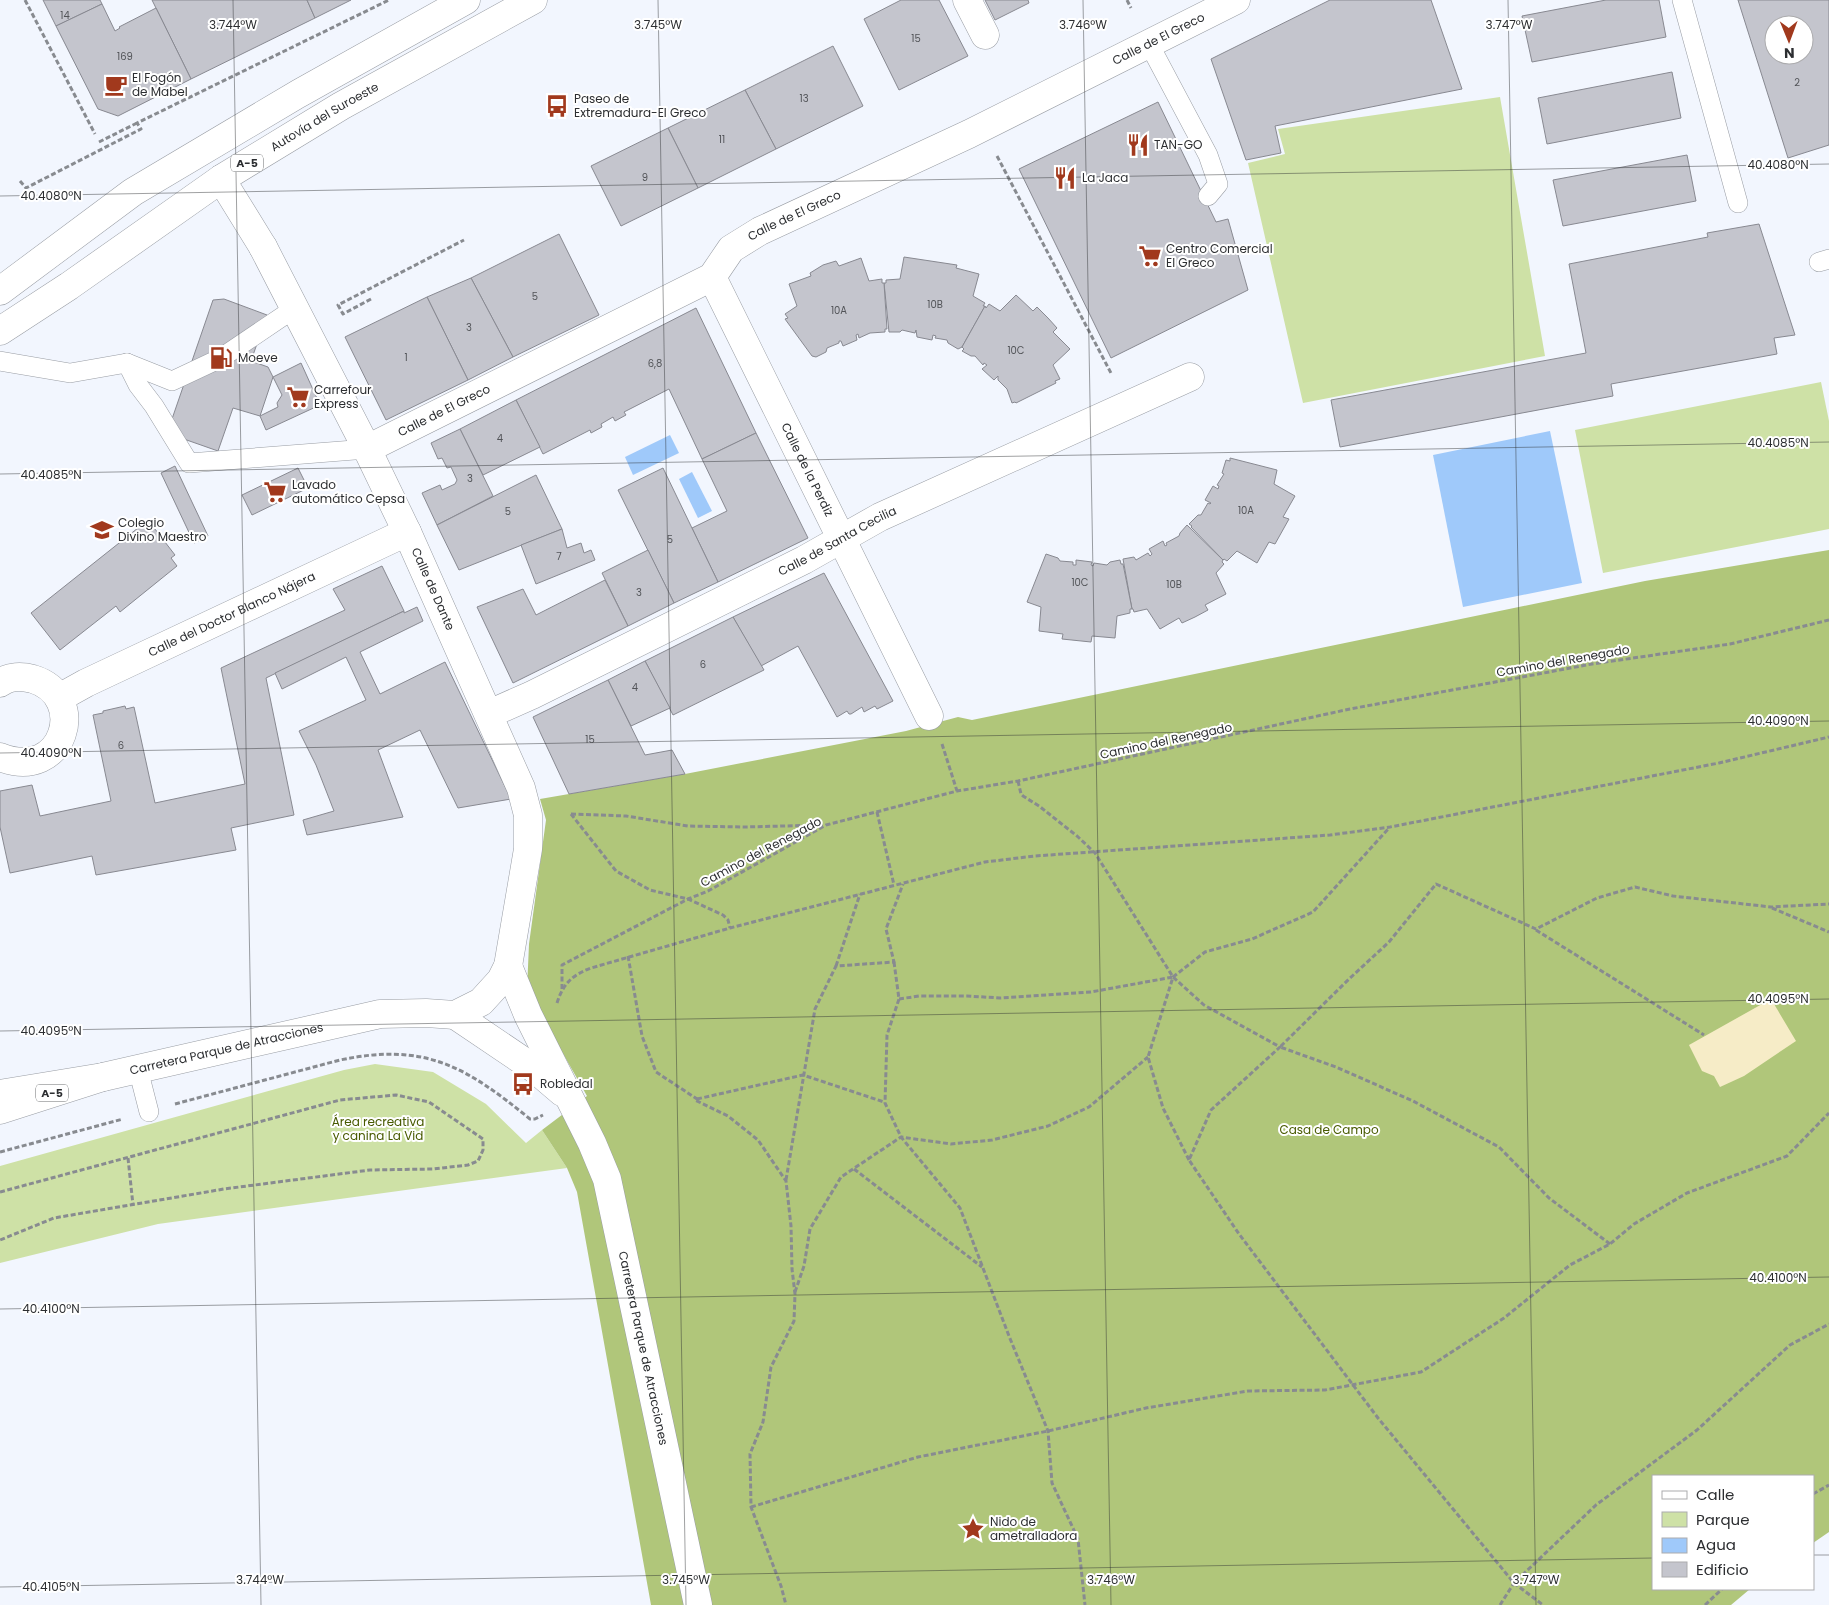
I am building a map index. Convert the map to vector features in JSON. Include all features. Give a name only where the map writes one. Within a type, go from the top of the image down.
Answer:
[{"type":"main road","name":"A-5","points":[[0,291],[134,192],[298,94],[466,0]]},
{"type":"main road","name":"Autovía del Suroeste","points":[[0,331],[69,286],[221,179],[341,106],[533,0]]},
{"type":"main road","points":[[967,0],[985,36]]},
{"type":"main road","name":"Calle de El Greco","points":[[367,449],[712,277],[731,249],[760,231],[969,134],[1236,0]]},
{"type":"main road","name":"Calle de Dante","points":[[221,179],[263,247],[367,449],[407,532],[521,788],[528,814],[528,849],[509,958]]},
{"type":"main road","name":"Calle de la Perdiz","points":[[712,277],[929,716]]},
{"type":"main road","name":"Calle de Santa Cecilia","points":[[489,714],[532,695],[778,574],[880,517],[1190,377]]},
{"type":"main road","name":"Calle del Doctor Blanco Nájera","points":[[59,698],[86,683],[407,532]]},
{"type":"main road","points":[[0,683],[15,677],[40,681],[51,688],[59,698],[64,711],[64,726],[60,739],[52,750],[40,758],[26,763],[12,762],[0,757]]},
{"type":"main road","name":"Carretera Parque de Atracciones","points":[[0,1094],[104,1077],[380,1014],[426,1013],[455,1015],[482,1002],[501,980],[509,958]]},
{"type":"main road","name":"Carretera Parque de Atracciones","points":[[509,958],[558,1105]]},
{"type":"main road","name":"Carretera Parque de Atracciones","points":[[455,1015],[535,1069],[558,1105],[592,1143],[607,1179],[698,1605]]},
{"type":"main road","name":"A-5","points":[[0,1110],[104,1077]]},
{"type":"lane","points":[[1682,0],[1738,203]]},
{"type":"lane","points":[[1148,44],[1208,155],[1218,184],[1208,196]]},
{"type":"lane","points":[[0,362],[70,373],[127,363],[172,381],[221,358],[295,308]]},
{"type":"lane","points":[[127,363],[138,385],[154,406],[189,463],[367,449]]},
{"type":"lane","points":[[138,1069],[149,1112]]},
{"type":"path","points":[[25,0],[95,134]]},
{"type":"path","points":[[100,142],[389,0]]},
{"type":"path","points":[[1127,0],[1131,8]]},
{"type":"path","points":[[20,181],[26,188],[141,129],[137,123]]},
{"type":"path","points":[[997,156],[1112,375]]},
{"type":"path","points":[[371,299],[343,314],[338,305],[464,240]]},
{"type":"path","name":"Camino del Renegado","points":[[562,989],[562,965],[688,899],[708,891],[826,826],[957,792],[1018,781],[1350,710],[1592,664],[1730,644],[1829,620]]},
{"type":"path","points":[[556,1006],[562,989],[569,980],[579,973],[628,956],[985,862],[1035,856],[1330,835],[1390,827],[1719,763],[1829,737]]},
{"type":"path","points":[[941,742],[957,792]]},
{"type":"path","points":[[1018,781],[1021,794],[1077,836],[1095,853],[1173,977],[1204,1005],[1280,1047],[1336,1067],[1413,1101],[1499,1147],[1549,1198],[1610,1244]]},
{"type":"path","points":[[877,812],[894,886]]},
{"type":"path","points":[[730,928],[726,917],[688,899],[650,890],[616,871],[571,814],[626,816],[688,826],[826,826]]},
{"type":"path","points":[[899,999],[918,996],[1000,998],[1091,992],[1173,977],[1205,952],[1252,939],[1313,912],[1390,827]]},
{"type":"path","points":[[903,884],[886,929],[894,962],[899,999],[887,1035],[885,1103],[901,1137],[960,1208],[1048,1431],[1052,1483],[1078,1539],[1085,1605]]},
{"type":"path","points":[[1189,1160],[1211,1110],[1280,1047],[1389,942],[1436,884],[1536,929],[1704,1035]]},
{"type":"path","points":[[1536,929],[1597,898],[1635,887],[1673,896],[1771,907],[1829,904]]},
{"type":"path","points":[[786,1605],[781,1586],[750,1507],[750,1454],[763,1422],[771,1367],[794,1321],[795,1294],[786,1180],[814,1009],[836,966],[860,894]]},
{"type":"path","points":[[1771,907],[1829,932]]},
{"type":"path","points":[[628,956],[642,1036],[656,1072],[698,1099],[803,1074],[885,1103]]},
{"type":"path","points":[[836,966],[894,962]]},
{"type":"path","points":[[795,1294],[804,1266],[810,1229],[841,1177],[901,1137],[951,1144],[992,1140],[1048,1126],[1089,1107],[1148,1057],[1173,977]]},
{"type":"path","points":[[0,1152],[363,1055],[405,1054],[448,1064],[466,1072],[496,1090],[530,1119],[535,1119],[558,1105]]},
{"type":"path","points":[[1148,1057],[1163,1108],[1189,1160],[1240,1234],[1378,1418],[1514,1583],[1543,1605]]},
{"type":"path","points":[[0,1192],[340,1100],[396,1095],[429,1102],[483,1138],[483,1150],[478,1161],[468,1165],[433,1169],[370,1170],[224,1189],[54,1218],[0,1240]]},
{"type":"path","points":[[698,1099],[695,1100],[728,1116],[758,1140],[786,1180]]},
{"type":"path","points":[[750,1507],[918,1457],[1048,1431],[1146,1408],[1248,1391],[1325,1390],[1421,1372],[1504,1318],[1570,1265],[1610,1244],[1634,1224],[1687,1193],[1787,1156],[1829,1113]]},
{"type":"path","points":[[128,1158],[133,1205]]},
{"type":"path","points":[[854,1169],[983,1267]]},
{"type":"path","points":[[1500,1605],[1514,1583],[1596,1505],[1698,1430],[1790,1346],[1829,1324]]},
{"type":"path","points":[[1814,1493],[1829,1485]]},
{"type":"path","points":[[1705,1605],[1721,1590]]},
{"type":"green space","points":[[1500,97],[1545,356],[1303,403],[1248,163],[1285,154],[1278,129]]},
{"type":"green space","points":[[1821,382],[1829,421],[1829,529],[1603,573],[1575,430]]},
{"type":"green space","name":"Casa de Campo","points":[[1829,550],[1829,1532],[1814,1542],[1814,1475],[1652,1475],[1652,1590],[1749,1590],[1731,1605],[651,1605],[577,1192],[567,1168],[542,1130],[587,1096],[527,990],[529,944],[546,820],[540,799],[685,774],[906,731],[958,717],[972,720],[1645,581]]},
{"type":"green space","name":"Área recreativa y canina La Vid","points":[[375,1064],[433,1072],[486,1104],[526,1143],[542,1130],[567,1168],[158,1224],[0,1263],[0,1166],[344,1070]]},
{"type":"sand","points":[[1771,999],[1796,1041],[1744,1076],[1720,1087],[1714,1076],[1702,1071],[1689,1045]]},
{"type":"water","points":[[1550,431],[1582,583],[1463,607],[1433,455]]},
{"type":"water","points":[[670,435],[679,453],[633,475],[625,457]]},
{"type":"water","points":[[692,472],[712,511],[698,518],[679,479]]},
{"type":"building","points":[[43,0],[100,0],[102,4],[56,26]]},
{"type":"building","points":[[152,0],[307,0],[315,18],[191,79]]},
{"type":"building","points":[[307,0],[351,0],[315,18]]},
{"type":"building","points":[[901,0],[939,0],[968,56],[899,90],[864,19]]},
{"type":"building","points":[[985,0],[1028,0],[1029,3],[995,20]]},
{"type":"building","points":[[1330,0],[1431,0],[1462,89],[1275,126],[1281,153],[1246,160],[1211,59]]},
{"type":"building","points":[[1606,0],[1659,0],[1666,37],[1532,62],[1522,16]]},
{"type":"building","points":[[1738,0],[1829,0],[1829,145],[1788,158]]},
{"type":"building","points":[[102,4],[115,31],[119,27],[156,8],[191,79],[118,116],[98,109],[56,26]]},
{"type":"building","points":[[833,46],[863,106],[776,149],[745,90]]},
{"type":"building","points":[[1672,72],[1681,118],[1547,144],[1538,98]]},
{"type":"building","points":[[745,90],[776,149],[698,188],[668,128]]},
{"type":"building","name":"Centro Comercial El Greco","points":[[1158,102],[1216,222],[1228,219],[1248,290],[1111,358],[1019,169]]},
{"type":"building","points":[[668,128],[698,188],[621,226],[591,166]]},
{"type":"building","points":[[1687,155],[1696,201],[1563,226],[1553,180]]},
{"type":"building","points":[[1759,224],[1795,335],[1774,338],[1777,354],[1611,384],[1613,396],[1340,447],[1331,400],[1586,353],[1569,264],[1708,237],[1707,233]]},
{"type":"building","points":[[559,234],[599,315],[513,357],[471,278]]},
{"type":"building","points":[[904,257],[957,265],[956,268],[979,274],[973,296],[985,303],[983,306],[985,306],[962,347],[958,349],[948,343],[947,340],[935,338],[936,336],[933,335],[932,340],[917,337],[916,330],[915,333],[902,330],[900,332],[889,332],[884,283],[886,283],[886,280],[900,279]]},
{"type":"building","points":[[861,258],[869,281],[882,279],[882,283],[884,283],[887,329],[885,329],[885,332],[870,333],[859,338],[858,334],[856,335],[857,340],[843,346],[841,341],[839,341],[839,343],[827,348],[826,352],[816,357],[812,356],[785,319],[788,318],[785,314],[797,306],[789,284],[811,276],[810,273],[823,265],[836,261],[839,266]]},
{"type":"building","points":[[471,278],[513,357],[468,380],[427,297]]},
{"type":"building","points":[[1016,295],[1033,311],[1037,307],[1048,318],[1057,328],[1053,332],[1070,349],[1053,365],[1060,379],[1055,381],[1056,383],[1016,403],[1012,403],[1007,389],[998,380],[998,376],[994,380],[982,369],[987,365],[984,363],[983,365],[975,356],[962,351],[964,349],[962,347],[985,306],[986,308],[989,304],[1000,311]]},
{"type":"building","points":[[427,297],[468,380],[386,420],[345,337]]},
{"type":"building","points":[[224,299],[267,315],[251,361],[268,367],[273,377],[260,416],[233,408],[218,451],[181,438],[172,419],[213,300]]},
{"type":"building","points":[[696,308],[756,433],[702,459],[669,389],[624,412],[626,415],[615,421],[613,417],[601,424],[602,427],[591,433],[590,430],[543,454],[516,400]]},
{"type":"building","name":"Carrefour Express","points":[[301,363],[320,405],[266,430],[260,416],[278,407],[277,403],[282,395],[273,377]]},
{"type":"building","points":[[516,400],[540,447],[483,475],[460,429]]},
{"type":"building","points":[[460,429],[493,496],[437,525],[422,493],[440,485],[442,490],[455,484],[457,480],[451,467],[447,468],[442,458],[438,459],[431,443]]},
{"type":"building","points":[[756,433],[808,538],[718,582],[692,528],[727,511],[702,459]]},
{"type":"building","points":[[1230,458],[1277,470],[1274,484],[1295,496],[1283,517],[1289,519],[1275,544],[1269,542],[1257,563],[1237,551],[1227,561],[1223,560],[1189,524],[1198,515],[1201,515],[1208,503],[1211,503],[1205,500],[1213,486],[1218,489],[1219,486],[1217,485],[1224,474],[1222,473],[1226,460],[1230,461]]},
{"type":"building","points":[[175,466],[208,536],[194,543],[161,473]]},
{"type":"building","name":"Lavado automático Cepsa","points":[[298,468],[308,488],[252,515],[242,495]]},
{"type":"building","points":[[663,468],[718,582],[674,603],[618,490]]},
{"type":"building","points":[[536,475],[562,529],[459,570],[437,525]]},
{"type":"building","points":[[148,520],[175,555],[171,558],[177,566],[120,612],[116,606],[60,650],[31,613]]},
{"type":"building","points":[[1187,525],[1223,560],[1224,564],[1216,573],[1226,594],[1205,605],[1208,610],[1195,617],[1182,623],[1179,618],[1160,629],[1147,609],[1134,612],[1132,609],[1123,559],[1134,557],[1136,560],[1148,553],[1150,556],[1152,554],[1149,549],[1163,541],[1165,546],[1167,545],[1166,543],[1179,536]]},
{"type":"building","points":[[562,529],[567,548],[581,543],[584,553],[591,550],[595,560],[536,584],[521,545]]},
{"type":"building","points":[[648,550],[674,603],[628,626],[602,573]]},
{"type":"building","points":[[1046,554],[1058,558],[1060,561],[1073,562],[1073,565],[1076,565],[1076,560],[1092,562],[1091,565],[1093,566],[1094,563],[1107,565],[1110,562],[1120,560],[1121,564],[1123,564],[1132,609],[1130,609],[1130,613],[1117,616],[1115,638],[1092,636],[1091,642],[1062,639],[1063,634],[1039,631],[1041,607],[1027,602]]},
{"type":"building","points":[[382,566],[404,611],[266,678],[294,815],[231,828],[236,850],[96,875],[92,856],[10,873],[0,827],[0,791],[32,785],[40,816],[111,801],[93,715],[103,713],[103,711],[125,706],[126,709],[134,707],[155,803],[245,784],[221,668],[345,610],[333,589]]},
{"type":"building","points":[[824,573],[893,701],[877,709],[875,706],[864,712],[862,707],[851,714],[847,711],[837,717],[798,646],[761,666],[733,617]]},
{"type":"building","points":[[605,580],[628,626],[513,683],[477,607],[523,589],[536,615]]},
{"type":"building","points":[[417,607],[423,621],[360,652],[380,694],[445,662],[511,799],[458,808],[420,730],[378,750],[403,817],[307,835],[303,820],[334,811],[316,765],[299,731],[366,700],[346,657],[282,689],[275,673],[404,611],[404,613]]},
{"type":"building","points":[[733,617],[764,670],[673,715],[645,661]]},
{"type":"building","points":[[645,661],[670,708],[631,726],[608,680]]},
{"type":"building","points":[[608,680],[645,755],[672,750],[685,774],[569,794],[533,717]]},
{"type":"place","name":"El Fogón de Mabel","points":[[116,85]]},
{"type":"place","name":"Paseo de Extremadura-El Greco","points":[[557,106]]},
{"type":"place","name":"TAN-GO","points":[[1138,145]]},
{"type":"place","name":"La Jaca","points":[[1065,178]]},
{"type":"place","name":"Centro Comercial El Greco","points":[[1150,256]]},
{"type":"place","name":"Moeve","points":[[221,358]]},
{"type":"place","name":"Carrefour Express","points":[[298,397]]},
{"type":"place","name":"Lavado automático Cepsa","points":[[275,492]]},
{"type":"place","name":"Colegio Divino Maestro","points":[[102,530]]},
{"type":"place","name":"Robledal","points":[[523,1084]]},
{"type":"place","name":"Nido de ametralladora","points":[[973,1529]]}]
